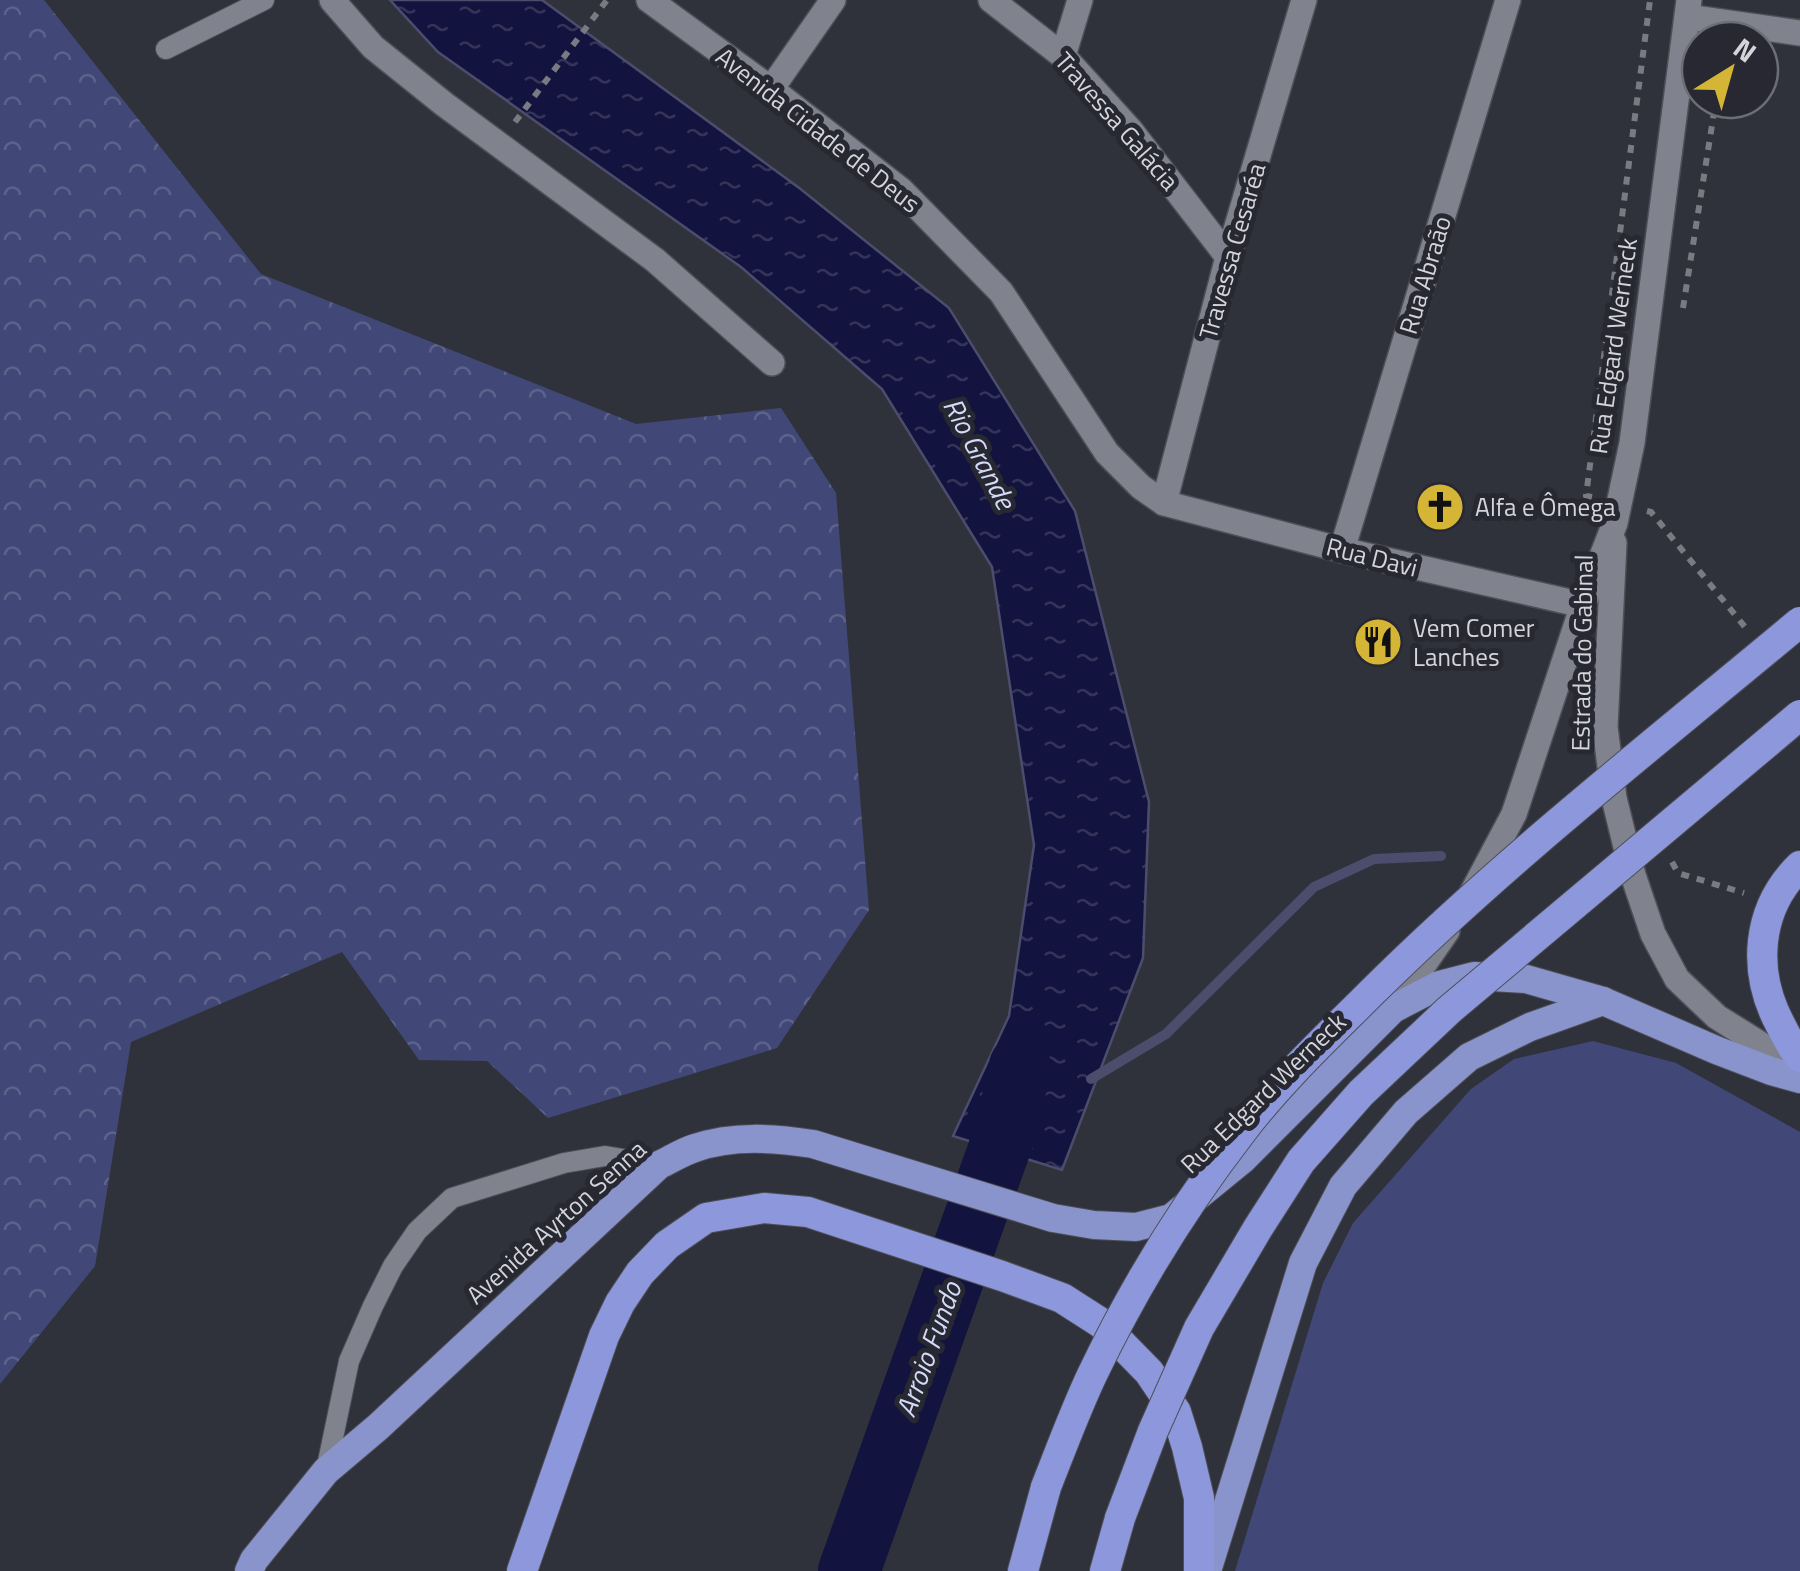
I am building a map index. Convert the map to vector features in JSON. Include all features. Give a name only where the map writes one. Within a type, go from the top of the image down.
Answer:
[{"type":"highway","points":[[1022,1571],[1046,1486],[1091,1376],[1142,1281],[1198,1190],[1245,1127],[1312,1051],[1424,940],[1800,622]]},
{"type":"highway","points":[[1106,1571],[1120,1518],[1199,1328],[1302,1161],[1361,1093],[1449,1010],[1800,715]]},
{"type":"highway","points":[[1800,866],[1777,894],[1762,947],[1764,985],[1776,1017],[1800,1057]]},
{"type":"highway","name":"Rua Edgard Werneck","points":[[1171,1218],[1242,1160],[1393,1008],[1439,985],[1474,976],[1526,979],[1603,1001]]},
{"type":"highway","points":[[1207,1571],[1303,1263],[1343,1186],[1406,1112],[1470,1058],[1530,1026],[1603,1001],[1716,1050],[1800,1079]]},
{"type":"highway","name":"Avenida Ayrton Senna","points":[[249,1571],[326,1471],[659,1166],[693,1148],[733,1140],[775,1138],[813,1144],[1054,1218],[1094,1225],[1136,1226],[1171,1218]]},
{"type":"highway","points":[[522,1571],[604,1336],[620,1302],[667,1245],[706,1218],[764,1208],[808,1212],[1002,1276],[1062,1298],[1101,1323],[1150,1372],[1176,1412],[1198,1498],[1200,1571]]},
{"type":"street","points":[[332,0],[373,47],[654,260],[772,364]]},
{"type":"street","name":"Avenida Cidade de Deus","points":[[649,0],[901,190],[1001,292],[1107,453],[1141,487],[1164,502]]},
{"type":"street","points":[[771,89],[833,0]]},
{"type":"street","name":"Travessa Galácia","points":[[992,0],[1064,56],[1131,131],[1228,256]]},
{"type":"street","points":[[1064,56],[1080,0]]},
{"type":"street","name":"Travessa Cesaréa","points":[[1164,502],[1228,256],[1304,0]]},
{"type":"street","name":"Rua Abraão","points":[[1342,550],[1508,0]]},
{"type":"street","points":[[1688,8],[1800,33]]},
{"type":"street","name":"Rua Edgard Werneck","points":[[1393,1008],[1476,886],[1514,814],[1583,605],[1615,523],[1632,442],[1688,8]]},
{"type":"street","name":"Rua Davi","points":[[1164,502],[1342,550],[1583,605]]},
{"type":"street","name":"Estrada do Gabinal","points":[[1615,523],[1605,727],[1614,798],[1632,875],[1653,934],[1677,978],[1717,1017],[1800,1069]]},
{"type":"lane","points":[[166,48],[264,0]]},
{"type":"lane","points":[[326,1471],[349,1361],[373,1306],[393,1266],[418,1231],[452,1198],[564,1162],[605,1156],[659,1166]]},
{"type":"path","points":[[499,143],[607,0]]},
{"type":"green space","points":[[0,0],[44,0],[261,274],[636,424],[781,408],[836,493],[869,910],[777,1048],[548,1118],[487,1061],[419,1060],[342,952],[131,1042],[95,1266],[0,1384]]},
{"type":"green space","points":[[1593,1041],[1676,1063],[1800,1132],[1800,1571],[1235,1571],[1323,1283],[1353,1223],[1471,1089],[1514,1059]]},
{"type":"water","name":"Rio Grande","points":[[390,0],[542,0],[798,187],[949,308],[1075,511],[1149,802],[1143,958],[1062,1170],[953,1136],[1009,1016],[1034,845],[992,567],[882,389],[741,267],[438,52]]},
{"type":"waterway","points":[[1091,1079],[1166,1034],[1314,887],[1374,859],[1441,856]]},
{"type":"waterway","name":"Arroio Fundo","points":[[849,1571],[1007,1127],[1020,1066]]},
{"type":"place","name":"Alfa e Ômega","points":[[1440,507]]},
{"type":"place","name":"Vem Comer Lanches","points":[[1378,642]]}]
